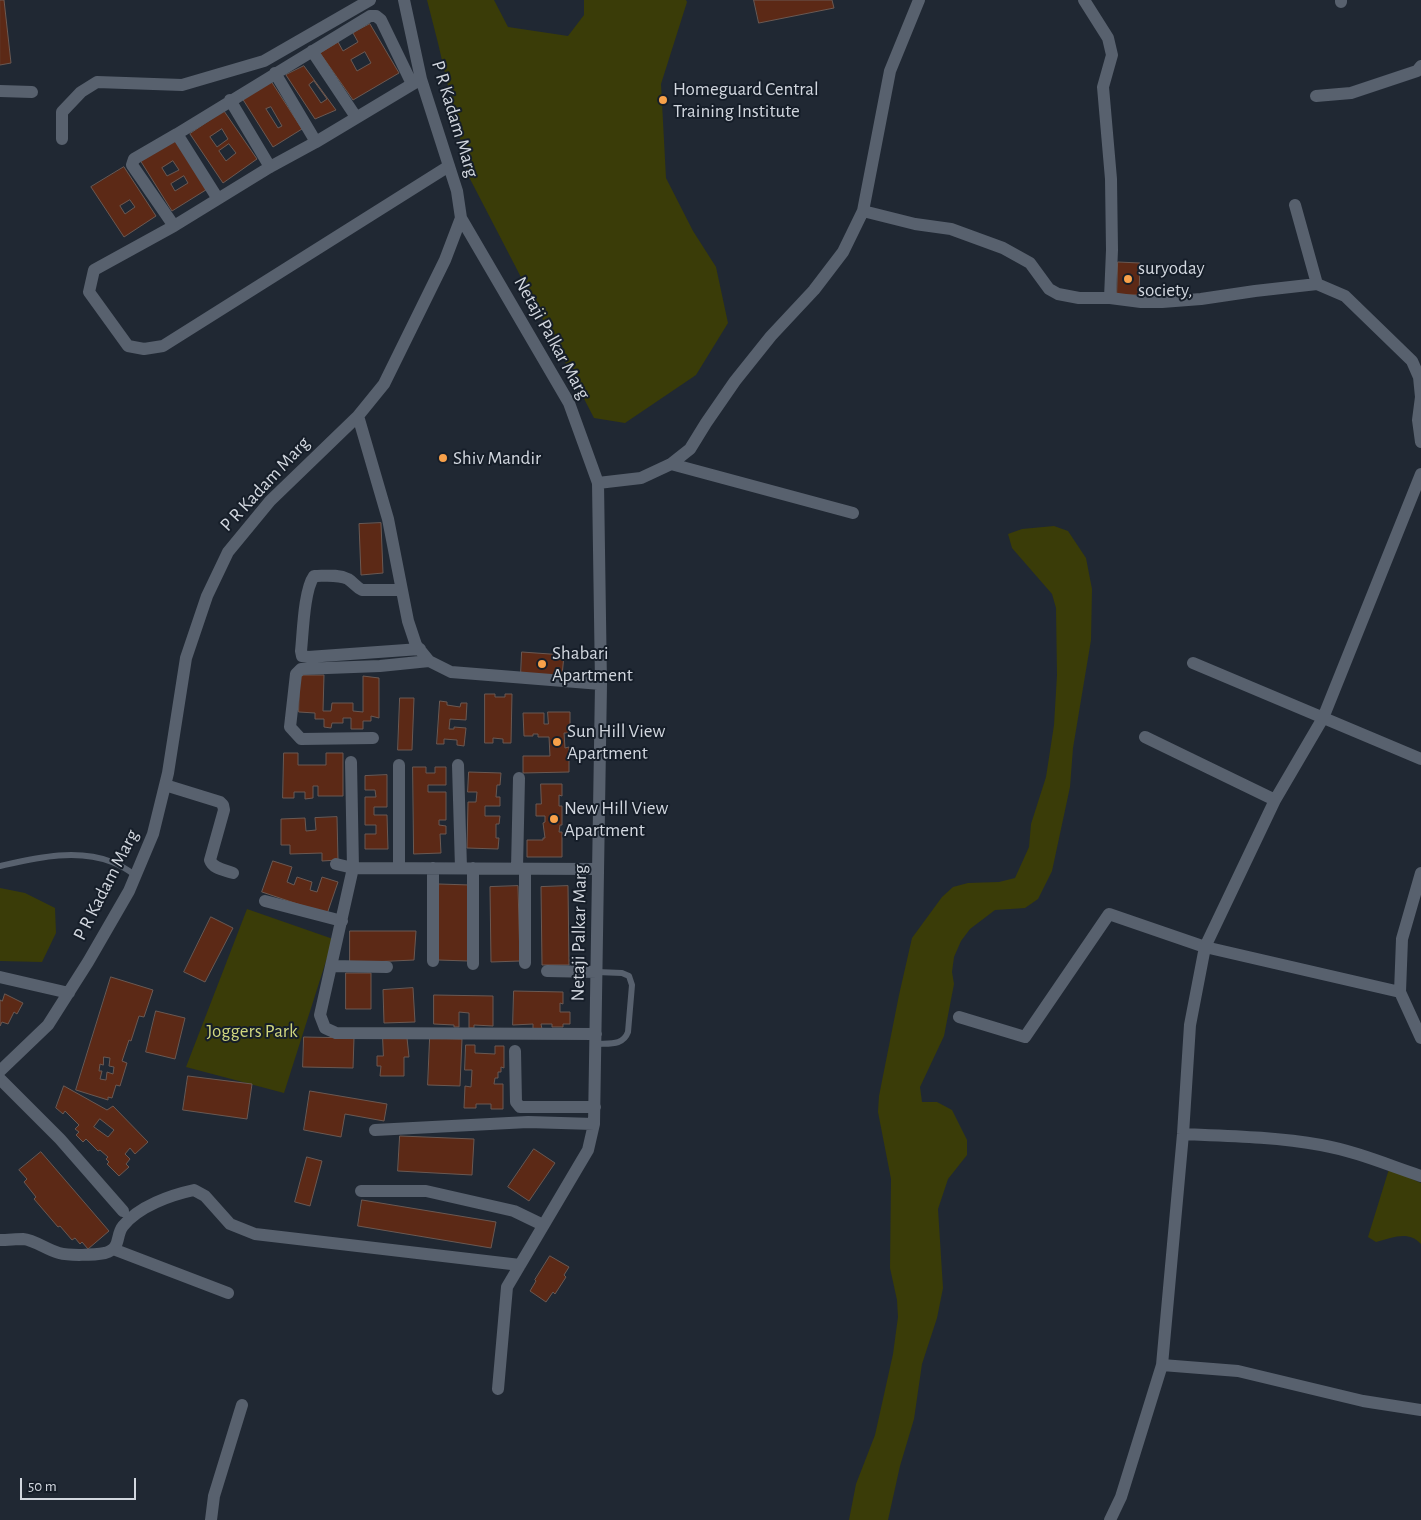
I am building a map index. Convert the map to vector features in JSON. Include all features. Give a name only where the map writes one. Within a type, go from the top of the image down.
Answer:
[{"type":"street","points":[[62,139],[62,112],[81,92],[97,82],[182,85],[227,73],[264,61],[370,0]]},
{"type":"street","name":"P R Kadam Marg","points":[[0,1071],[48,1025],[120,907],[136,875],[153,834],[165,785],[186,658],[207,596],[228,552],[270,501],[358,416],[384,384],[445,260],[461,218],[457,191],[449,166],[417,81],[404,0]]},
{"type":"street","points":[[598,484],[641,478],[671,464],[690,449],[735,382],[771,336],[814,290],[843,252],[863,211],[890,71],[918,0]]},
{"type":"street","points":[[1084,0],[1108,38],[1112,55],[1103,87],[1111,179],[1112,250],[1110,298]]},
{"type":"street","points":[[174,226],[132,165],[134,159],[370,16],[376,16],[381,20],[417,81],[316,142],[270,166],[174,226],[94,270],[89,292],[128,346],[144,349],[163,346],[449,166]]},
{"type":"street","points":[[312,51],[356,117]]},
{"type":"street","points":[[1316,96],[1351,93],[1417,71],[1421,66]]},
{"type":"street","points":[[275,73],[316,142]]},
{"type":"street","points":[[0,91],[32,92]]},
{"type":"street","points":[[230,100],[270,166]]},
{"type":"street","points":[[177,134],[218,199]]},
{"type":"street","points":[[1295,205],[1317,284]]},
{"type":"street","points":[[863,211],[915,224],[951,229],[1004,248],[1030,263],[1049,289],[1058,294],[1079,298],[1162,302],[1201,299],[1255,290],[1317,284],[1345,296],[1412,361],[1419,377],[1421,397],[1418,420],[1421,442]]},
{"type":"street","name":"Netaji Palkar Marg","points":[[461,218],[569,403],[598,484],[600,684],[594,1124],[588,1150],[507,1288],[498,1389]]},
{"type":"street","points":[[358,416],[388,519],[408,621],[416,645],[429,661],[451,672],[600,684]]},
{"type":"street","points":[[671,464],[853,512]]},
{"type":"street","points":[[1110,1520],[1121,1497],[1162,1365],[1183,1134],[1190,1025],[1205,947],[1275,800],[1324,718],[1421,474]]},
{"type":"street","points":[[402,590],[362,590],[349,580],[336,576],[314,576],[308,592],[302,656],[420,649]]},
{"type":"street","points":[[373,738],[301,739],[294,734],[290,727],[296,674],[301,669],[380,666],[429,661]]},
{"type":"street","points":[[1193,663],[1421,759]]},
{"type":"street","points":[[1145,737],[1275,800]]},
{"type":"street","points":[[351,762],[353,868],[320,1015],[325,1028],[336,1033],[596,1039]]},
{"type":"street","points":[[399,765],[399,867]]},
{"type":"street","points":[[458,765],[473,964]]},
{"type":"street","points":[[519,778],[525,963]]},
{"type":"street","points":[[165,785],[220,802],[223,805],[224,810],[210,860],[211,864],[215,867],[233,873]]},
{"type":"street","points":[[336,864],[353,868],[598,869]]},
{"type":"street","points":[[433,868],[433,962]]},
{"type":"street","points":[[1421,873],[1402,939],[1400,992],[1421,1038]]},
{"type":"street","points":[[266,901],[342,921]]},
{"type":"street","points":[[959,1017],[1025,1037],[1108,914],[1205,947],[1400,992]]},
{"type":"street","points":[[331,966],[387,968]]},
{"type":"street","points":[[547,971],[597,972]]},
{"type":"street","points":[[0,977],[69,993]]},
{"type":"street","points":[[515,1051],[516,1102],[520,1107],[595,1107]]},
{"type":"street","points":[[0,1079],[60,1139],[123,1211]]},
{"type":"street","points":[[376,1130],[528,1122],[594,1124]]},
{"type":"street","points":[[1183,1134],[1257,1137],[1322,1146],[1350,1152],[1421,1176]]},
{"type":"street","points":[[0,1240],[25,1239],[60,1254],[106,1252],[117,1245],[122,1227],[142,1210],[174,1194],[194,1190],[205,1196],[230,1224],[255,1234],[520,1265]]},
{"type":"street","points":[[361,1191],[426,1191],[514,1211],[544,1225]]},
{"type":"street","points":[[113,1249],[228,1293]]},
{"type":"street","points":[[1162,1365],[1238,1371],[1363,1401],[1421,1410]]},
{"type":"street","points":[[211,1520],[214,1496],[242,1405]]},
{"type":"lane","points":[[0,866],[67,855],[94,856],[113,862],[136,875]]},
{"type":"lane","points":[[596,1039],[619,1043],[626,1037],[632,985],[629,976],[622,973],[597,972]]},
{"type":"green space","points":[[427,0],[494,0],[508,27],[568,36],[584,15],[584,0],[686,0],[687,2],[661,84],[666,178],[693,231],[716,267],[728,323],[696,375],[625,423],[594,418],[469,177]]},
{"type":"green space","points":[[1054,526],[1068,531],[1086,558],[1092,589],[1091,640],[1073,748],[1070,787],[1052,871],[1038,899],[1025,908],[995,910],[970,929],[961,941],[954,957],[952,972],[954,984],[944,1036],[920,1087],[922,1102],[937,1102],[952,1110],[967,1140],[967,1155],[948,1179],[938,1209],[943,1288],[937,1318],[922,1364],[914,1419],[900,1466],[888,1520],[849,1520],[856,1484],[875,1435],[893,1354],[898,1317],[897,1300],[890,1268],[891,1179],[878,1112],[879,1096],[899,995],[912,938],[942,897],[953,887],[968,883],[999,882],[1015,878],[1029,847],[1031,824],[1046,777],[1054,725],[1057,675],[1056,608],[1052,594],[1012,548],[1008,534],[1022,529]]},
{"type":"green space","points":[[0,888],[25,893],[55,908],[56,933],[42,962],[0,961]]},
{"type":"green space","name":"Joggers Park","points":[[247,909],[333,939],[284,1093],[186,1067]]},
{"type":"green space","points":[[1389,1169],[1421,1183],[1421,1244],[1406,1236],[1376,1242],[1368,1237]]},
{"type":"building","points":[[0,0],[4,0],[11,63],[0,65]]},
{"type":"building","points":[[754,0],[832,0],[834,8],[759,23]]},
{"type":"building","points":[[370,24],[399,73],[353,100],[320,53],[338,42],[343,51],[358,42],[353,33]],"holes":[[[365,52],[371,63],[357,71],[351,60]]]},
{"type":"building","points":[[304,66],[336,110],[315,119],[286,75]],"holes":[[[314,81],[327,99],[321,103],[309,85]]]},
{"type":"building","points":[[271,81],[302,129],[273,147],[242,98]],"holes":[[[271,107],[282,126],[278,128],[266,109]]]},
{"type":"building","points":[[224,111],[257,159],[223,183],[190,134]],"holes":[[[222,129],[228,139],[217,147],[210,137]],[[229,144],[236,153],[226,161],[219,151]]]},
{"type":"building","points":[[175,141],[209,188],[172,211],[140,160]],"holes":[[[173,161],[179,170],[167,176],[162,168]],[[184,176],[188,183],[175,191],[171,184]]]},
{"type":"building","points":[[124,167],[156,216],[124,237],[91,187]],"holes":[[[130,200],[135,207],[125,214],[120,206]]]},
{"type":"building","name":"suryoday society,","points":[[1118,262],[1140,263],[1139,295],[1117,295]]},
{"type":"building","points":[[381,523],[383,573],[361,575],[359,524]]},
{"type":"building","name":"Shabari Apartment","points":[[522,652],[564,655],[562,676],[521,674]]},
{"type":"building","points":[[300,675],[324,675],[323,711],[331,711],[332,703],[353,703],[353,711],[363,712],[363,676],[379,678],[379,718],[371,716],[371,721],[363,721],[363,729],[351,729],[351,718],[343,718],[343,723],[332,723],[331,728],[324,727],[324,719],[315,719],[315,713],[299,712]]},
{"type":"building","points":[[485,694],[505,697],[505,694],[512,694],[511,743],[503,743],[503,739],[493,738],[493,743],[485,743]]},
{"type":"building","points":[[400,698],[414,698],[412,750],[398,750]]},
{"type":"building","points":[[440,701],[447,702],[447,705],[460,707],[461,703],[467,703],[466,720],[450,719],[449,729],[454,729],[454,727],[466,728],[464,746],[457,745],[457,740],[444,739],[444,744],[437,744]]},
{"type":"building","name":"Sun Hill View Apartment","points":[[548,712],[570,712],[570,733],[564,733],[565,748],[569,747],[569,772],[523,773],[523,756],[550,756],[549,737],[538,737],[538,734],[524,736],[523,713],[544,713],[544,724],[548,724]]},
{"type":"building","points":[[284,753],[298,753],[298,765],[326,765],[326,753],[343,753],[343,796],[318,796],[318,786],[313,786],[313,798],[305,799],[305,792],[294,792],[294,798],[283,798]]},
{"type":"building","points":[[413,767],[426,767],[426,773],[435,773],[435,767],[446,767],[446,785],[428,785],[428,792],[446,792],[446,820],[439,820],[439,825],[446,826],[446,834],[440,834],[441,853],[414,854]]},
{"type":"building","points":[[469,772],[501,773],[496,797],[500,797],[500,806],[485,806],[485,816],[500,816],[499,824],[496,824],[496,838],[499,838],[498,849],[467,848],[468,802],[476,802],[477,792],[468,792]]},
{"type":"building","points":[[387,775],[387,807],[374,807],[374,815],[387,815],[388,849],[365,849],[365,834],[376,834],[376,825],[365,825],[365,797],[376,797],[375,790],[365,790],[365,776]]},
{"type":"building","name":"New Hill View Apartment","points":[[541,784],[562,784],[562,796],[559,795],[559,806],[562,806],[562,825],[560,825],[559,832],[562,832],[562,857],[527,857],[527,840],[543,840],[545,838],[543,823],[545,822],[545,816],[536,816],[536,804],[541,804]]},
{"type":"building","points":[[337,817],[338,860],[322,861],[322,853],[290,854],[290,845],[281,845],[281,819],[305,818],[306,831],[316,830],[315,818]]},
{"type":"building","points":[[273,861],[292,867],[287,882],[294,885],[297,877],[312,882],[310,890],[317,892],[322,877],[338,882],[327,914],[262,892]]},
{"type":"building","points":[[439,884],[470,885],[468,961],[438,960]]},
{"type":"building","points":[[518,886],[520,961],[491,962],[490,887]]},
{"type":"building","points":[[568,886],[569,965],[542,965],[541,887]]},
{"type":"building","points":[[211,917],[233,928],[205,982],[184,972]]},
{"type":"building","points":[[350,931],[416,931],[414,960],[350,963]]},
{"type":"building","points":[[346,973],[371,973],[371,1009],[346,1009]]},
{"type":"building","points":[[111,977],[153,990],[144,1017],[139,1016],[131,1041],[129,1040],[122,1061],[127,1063],[120,1086],[116,1085],[112,1098],[108,1097],[108,1100],[76,1090]],"holes":[[[104,1057],[110,1058],[109,1066],[114,1067],[113,1074],[107,1072],[106,1080],[100,1079],[102,1071],[99,1071],[100,1064],[103,1065]]]},
{"type":"building","points":[[413,988],[415,1022],[384,1023],[383,990]]},
{"type":"building","points":[[514,991],[563,992],[563,1004],[560,1003],[560,1012],[570,1012],[570,1024],[563,1024],[563,1027],[552,1027],[552,1024],[541,1024],[542,1029],[533,1029],[533,1024],[513,1025]]},
{"type":"building","points":[[5,994],[23,1003],[17,1014],[14,1012],[8,1024],[2,1022],[0,1026],[0,1000],[2,1001]]},
{"type":"building","points":[[434,995],[493,996],[493,1026],[474,1025],[474,1028],[469,1028],[469,1013],[459,1012],[459,1027],[434,1024]]},
{"type":"building","points":[[156,1011],[185,1018],[175,1059],[146,1052]]},
{"type":"building","points":[[304,1037],[354,1038],[353,1068],[303,1067]]},
{"type":"building","points":[[383,1038],[407,1038],[409,1057],[404,1057],[404,1076],[380,1076],[381,1066],[377,1066],[377,1056],[383,1056]]},
{"type":"building","points":[[430,1038],[462,1039],[460,1086],[428,1085]]},
{"type":"building","points":[[466,1045],[475,1045],[475,1053],[495,1054],[495,1046],[504,1046],[504,1068],[501,1067],[501,1072],[498,1072],[498,1078],[495,1078],[494,1084],[503,1084],[503,1109],[491,1109],[491,1104],[476,1104],[476,1108],[464,1108],[465,1086],[471,1087],[472,1070],[465,1070]]},
{"type":"building","points":[[188,1076],[252,1084],[247,1119],[183,1110]]},
{"type":"building","points":[[64,1086],[107,1110],[113,1106],[148,1142],[135,1154],[130,1148],[125,1154],[130,1159],[126,1164],[129,1167],[119,1176],[107,1164],[109,1162],[106,1159],[108,1157],[100,1150],[98,1151],[86,1139],[83,1142],[76,1135],[79,1132],[75,1129],[79,1125],[65,1111],[63,1114],[56,1108]],"holes":[[[100,1119],[114,1130],[108,1137],[94,1127]]]},
{"type":"building","points":[[310,1091],[387,1104],[384,1121],[345,1114],[341,1137],[304,1130]]},
{"type":"building","points":[[400,1136],[474,1139],[472,1175],[398,1171]]},
{"type":"building","points":[[534,1149],[555,1163],[529,1201],[508,1187]]},
{"type":"building","points":[[41,1152],[109,1231],[88,1249],[75,1238],[72,1240],[60,1226],[58,1227],[34,1199],[36,1197],[24,1182],[27,1179],[19,1170]]},
{"type":"building","points":[[307,1157],[322,1161],[310,1206],[295,1202]]},
{"type":"building","points":[[362,1200],[496,1222],[491,1248],[358,1226]]},
{"type":"building","points":[[550,1256],[569,1267],[564,1275],[566,1277],[555,1294],[553,1292],[546,1302],[530,1291]]},
{"type":"place","name":"Homeguard Central Training Institute","points":[[663,100]]},
{"type":"place","name":"suryoday society,","points":[[1128,279]]},
{"type":"place","name":"Shiv Mandir","points":[[443,458]]},
{"type":"place","name":"Shabari Apartment","points":[[542,664]]},
{"type":"place","name":"Sun Hill View Apartment","points":[[557,742]]},
{"type":"place","name":"New Hill View Apartment","points":[[554,819]]}]
